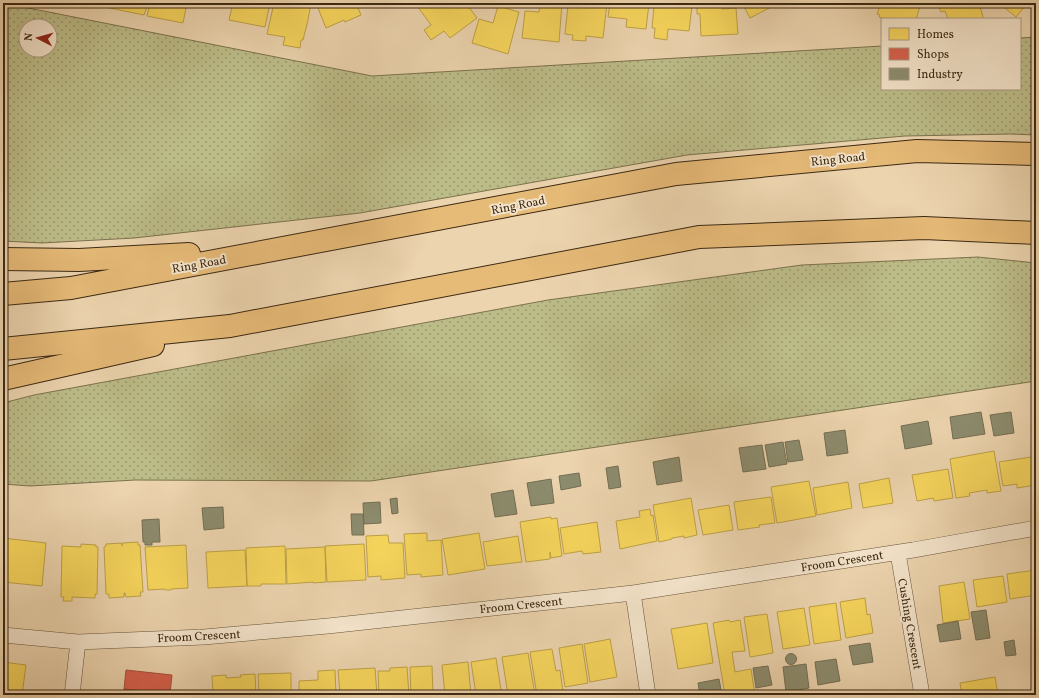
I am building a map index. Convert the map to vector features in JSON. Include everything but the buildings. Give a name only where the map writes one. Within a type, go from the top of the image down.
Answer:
[{"type":"highway","name":"Ring Road","points":[[3,294],[71,288],[676,174],[917,151],[1036,154]]},
{"type":"highway","points":[[3,379],[230,326],[699,237],[924,228],[1036,233]]},
{"type":"highway","points":[[3,259],[79,260],[282,249]]},
{"type":"highway","points":[[3,349],[230,326]]},
{"type":"street","name":"Froom Crescent","points":[[3,635],[78,642],[204,637],[328,626],[633,592],[898,553],[1036,528]]},
{"type":"street","name":"Cushing Crescent","points":[[898,553],[922,695]]},
{"type":"street","points":[[633,592],[648,695]]},
{"type":"street","points":[[72,695],[78,642]]},
{"type":"green space","points":[[3,3],[372,76],[881,46],[881,90],[1021,90],[1021,38],[1036,37],[1036,135],[905,136],[687,155],[360,213],[134,238],[42,243],[3,241]]},
{"type":"green space","points":[[978,257],[1036,263],[1036,381],[371,481],[135,480],[30,486],[3,484],[3,403],[34,395],[548,300],[802,265]]}]
